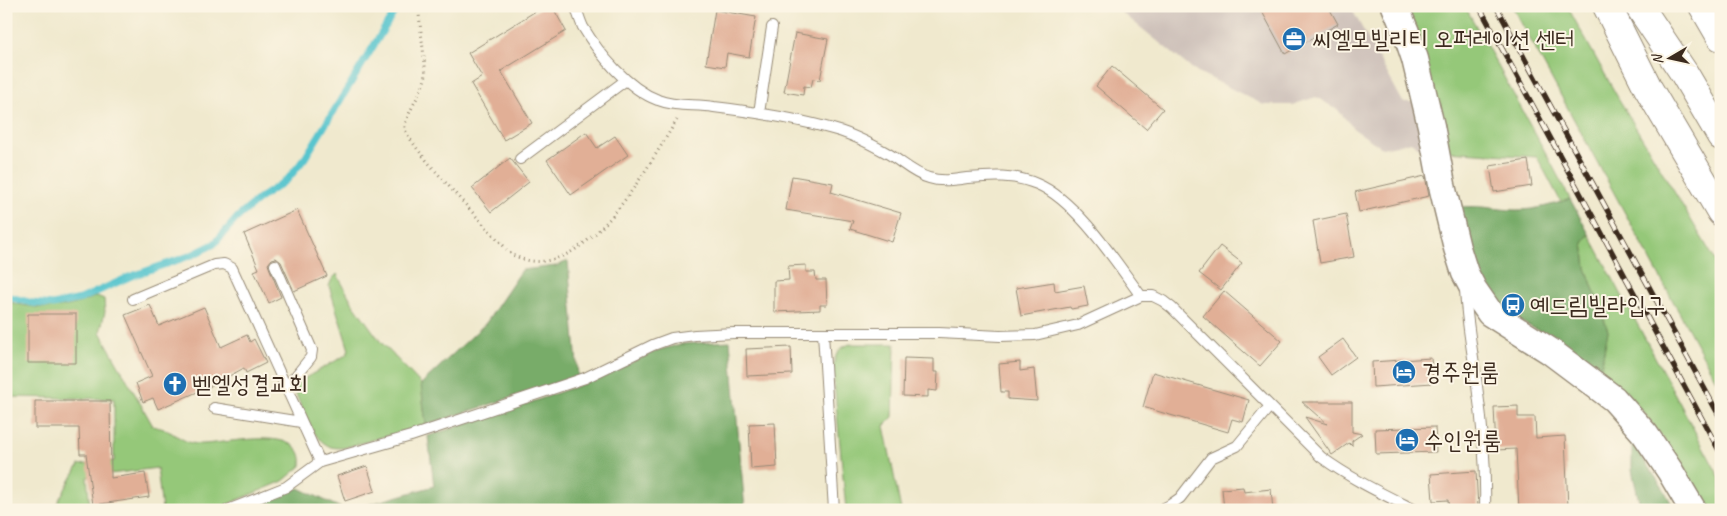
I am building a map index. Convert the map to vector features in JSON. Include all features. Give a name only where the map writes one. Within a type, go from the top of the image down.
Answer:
[{"type":"highway","points":[[1607,6],[1648,88],[1721,212]]},
{"type":"highway","points":[[1639,6],[1684,73],[1721,136]]},
{"type":"highway","points":[[1703,6],[1721,37]]},
{"type":"street","points":[[1396,6],[1415,59],[1431,126],[1443,190],[1465,273],[1474,290],[1490,313],[1550,351],[1614,399],[1645,434],[1670,470],[1693,510]]},
{"type":"lane","points":[[575,6],[582,26],[594,44],[626,80],[657,100],[670,104],[712,106],[785,117],[837,130],[879,148],[918,174],[929,178],[952,180],[1002,176],[1020,178],[1038,184],[1054,193],[1070,207],[1141,296]]},
{"type":"lane","points":[[759,113],[772,27]]},
{"type":"lane","points":[[520,159],[626,80]]},
{"type":"lane","points":[[133,299],[214,265],[224,264],[232,268],[320,462]]},
{"type":"lane","points":[[275,265],[312,350],[311,357],[286,388]]},
{"type":"lane","points":[[1465,273],[1465,300],[1478,388],[1484,462],[1485,510]]},
{"type":"lane","points":[[228,510],[286,487],[320,462],[403,438],[576,381],[672,338],[734,333],[1035,335],[1078,325],[1141,296],[1153,296],[1163,300],[1172,308],[1321,457],[1373,490],[1415,510]]},
{"type":"lane","points":[[823,333],[834,510]]},
{"type":"lane","points":[[1160,510],[1180,498],[1211,458],[1237,446],[1270,406]]},
{"type":"lane","points":[[214,408],[301,422]]},
{"type":"shaded area","points":[[1114,6],[1350,6],[1403,102],[1415,102],[1428,154],[1411,142],[1382,148],[1354,129],[1338,110],[1316,97],[1292,105],[1264,105],[1192,69]]},
{"type":"green space","points":[[1405,6],[1465,6],[1570,199],[1561,202],[1537,157],[1447,151]]},
{"type":"green space","points":[[1512,6],[1567,6],[1617,96],[1721,270],[1721,389]]},
{"type":"green space","points":[[1570,199],[1589,234],[1583,243],[1586,268],[1608,331],[1600,371],[1545,334],[1513,318],[1482,288],[1457,213],[1462,207],[1524,210],[1544,207]]},
{"type":"green space","points":[[1589,234],[1721,480],[1721,510],[1708,510],[1677,457],[1644,413],[1600,371],[1608,331],[1586,268],[1583,243]]},
{"type":"green space","points":[[568,261],[578,376],[426,425],[421,384],[486,323],[522,270],[556,266]]},
{"type":"green space","points":[[337,274],[352,302],[380,341],[421,384],[426,425],[343,448],[331,447],[318,438],[313,431],[295,392],[295,387],[298,382],[346,355],[349,350],[329,286]]},
{"type":"green space","points":[[97,296],[104,299],[105,312],[100,332],[153,426],[164,429],[194,444],[261,439],[277,440],[291,444],[299,452],[301,466],[283,481],[214,510],[162,510],[157,468],[87,477],[90,508],[81,510],[53,510],[79,465],[114,461],[114,399],[9,397],[10,302],[33,307],[54,308],[86,301]]},
{"type":"green space","points":[[730,341],[745,510],[350,510],[434,486],[428,436],[599,378],[658,350],[682,344]]},
{"type":"green space","points":[[850,344],[895,344],[893,417],[884,426],[901,510],[846,510],[833,370],[837,354],[842,348]]},
{"type":"green space","points":[[1632,443],[1663,488],[1675,510],[1641,510],[1632,470]]},
{"type":"green space","points":[[299,488],[345,510],[240,510]]},
{"type":"building","points":[[544,6],[552,6],[566,31],[501,71],[532,123],[504,140],[471,84],[482,77],[468,53]]},
{"type":"building","name":"씨엘모빌리티 오퍼레이션 센터","points":[[1259,6],[1328,6],[1338,24],[1285,54]]},
{"type":"building","points":[[715,10],[756,17],[749,57],[727,53],[725,67],[706,64]]},
{"type":"building","points":[[795,33],[828,39],[820,80],[813,79],[811,87],[804,86],[803,95],[784,92]]},
{"type":"building","points":[[1112,66],[1163,109],[1146,129],[1096,86]]},
{"type":"building","points":[[586,132],[597,148],[615,136],[628,155],[571,195],[547,160]]},
{"type":"building","points":[[510,158],[529,182],[491,212],[472,188]]},
{"type":"building","points":[[1528,160],[1532,186],[1494,192],[1490,166]]},
{"type":"building","points":[[792,176],[833,183],[831,192],[901,213],[892,242],[850,229],[853,221],[786,210]]},
{"type":"building","points":[[1425,176],[1429,196],[1359,212],[1355,192]]},
{"type":"building","points":[[297,210],[327,276],[294,291],[281,262],[276,258],[272,259],[268,264],[281,297],[269,303],[254,271],[259,269],[244,234]]},
{"type":"building","points":[[1346,214],[1354,257],[1320,263],[1313,221]]},
{"type":"building","points":[[1220,246],[1242,263],[1221,290],[1199,273]]},
{"type":"building","points":[[806,265],[806,272],[815,272],[816,280],[826,280],[827,305],[820,305],[820,310],[774,312],[774,281],[789,280],[788,266]]},
{"type":"building","points":[[1054,282],[1055,291],[1084,286],[1088,306],[1071,309],[1070,307],[1021,316],[1016,288]]},
{"type":"building","points":[[1224,291],[1282,341],[1260,366],[1203,316]]},
{"type":"building","points":[[150,305],[159,326],[204,307],[221,347],[247,335],[250,342],[254,339],[266,363],[246,373],[244,368],[209,387],[158,409],[153,398],[143,402],[136,383],[152,376],[125,315]]},
{"type":"building","points":[[28,314],[76,314],[76,363],[28,363]]},
{"type":"building","points":[[1343,339],[1356,357],[1331,375],[1318,357]]},
{"type":"building","points":[[791,347],[792,374],[747,376],[746,349]]},
{"type":"building","points":[[904,358],[934,359],[934,372],[938,372],[937,391],[928,390],[928,397],[903,396]]},
{"type":"building","points":[[1431,358],[1433,383],[1373,387],[1372,362]]},
{"type":"building","points":[[1020,362],[1020,371],[1034,369],[1037,401],[1008,399],[1008,392],[1001,392],[999,364]]},
{"type":"building","points":[[1153,372],[1249,400],[1243,422],[1232,419],[1228,432],[1143,407]]},
{"type":"building","points":[[35,401],[110,401],[111,478],[145,473],[149,497],[93,505],[86,454],[80,454],[79,428],[35,428]]},
{"type":"building","points":[[1302,402],[1352,402],[1352,432],[1362,434],[1352,441],[1352,446],[1349,443],[1332,455],[1305,417],[1327,424]]},
{"type":"building","points":[[1518,406],[1518,417],[1535,417],[1536,438],[1565,436],[1568,508],[1519,510],[1516,449],[1496,450],[1494,407]]},
{"type":"building","points":[[775,423],[777,467],[751,469],[749,424]]},
{"type":"building","points":[[1435,427],[1436,452],[1376,454],[1375,429]]},
{"type":"building","points":[[367,466],[375,491],[345,501],[337,476]]},
{"type":"building","points":[[1476,471],[1478,508],[1449,510],[1448,500],[1433,501],[1431,474]]},
{"type":"building","points":[[1243,487],[1244,492],[1271,489],[1273,510],[1224,510],[1222,489]]},
{"type":"waterway","points":[[6,296],[32,303],[53,305],[81,299],[129,277],[192,255],[214,244],[237,218],[259,199],[288,179],[305,158],[398,6]]},
{"type":"railway","points":[[1479,6],[1721,454]]},
{"type":"railway","points":[[1496,6],[1721,419]]},
{"type":"place","name":"씨엘모빌리티 오퍼레이션 센터","points":[[1294,39]]},
{"type":"place","name":"예드림빌라입구","points":[[1513,305]]},
{"type":"place","name":"경주원룸","points":[[1404,372]]},
{"type":"place","name":"벧엘성결교회","points":[[175,384]]},
{"type":"place","name":"수인원룸","points":[[1407,440]]}]
